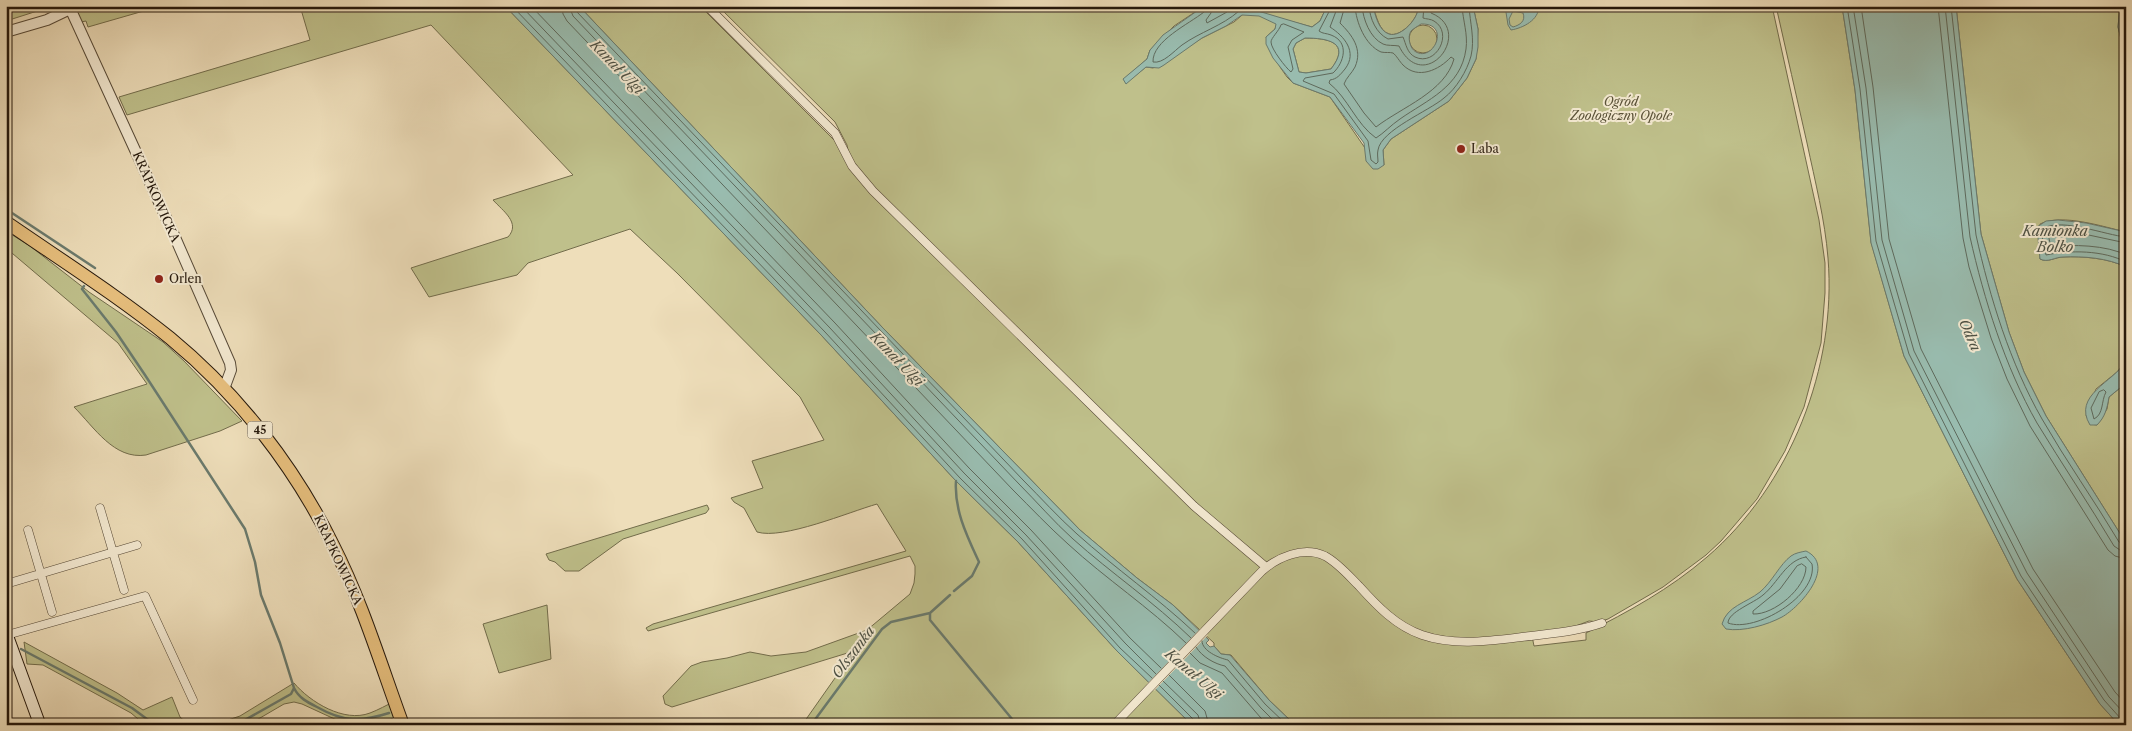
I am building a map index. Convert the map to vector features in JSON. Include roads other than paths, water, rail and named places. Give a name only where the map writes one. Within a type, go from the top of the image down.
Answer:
[{"type":"main road","name":"KRAPKOWICKA","points":[[6,222],[104,289],[170,338],[224,389],[267,439],[291,472],[318,516],[352,586],[402,722]]},
{"type":"main road","points":[[7,634],[40,725]]},
{"type":"street","points":[[707,6],[835,133],[852,166],[873,191],[1194,506],[1264,569]]},
{"type":"street","points":[[6,32],[47,20],[70,8]]},
{"type":"street","name":"KRAPKOWICKA","points":[[70,8],[174,235],[230,363],[231,370],[224,389]]},
{"type":"street","points":[[100,508],[124,590]]},
{"type":"street","points":[[28,530],[52,612]]},
{"type":"street","points":[[6,584],[137,545]]},
{"type":"street","points":[[1114,725],[1264,569],[1282,558],[1296,554],[1324,556],[1341,568],[1372,601],[1394,620],[1421,635],[1444,641],[1498,640],[1585,629],[1602,623]]},
{"type":"street","points":[[7,634],[145,596],[194,700]]},
{"type":"street","points":[[388,725],[402,722]]},
{"type":"water","name":"Kanał Ulgi","points":[[505,6],[579,6],[882,327],[1080,530],[1137,578],[1173,605],[1209,640],[1206,643],[1210,647],[1214,646],[1221,654],[1230,655],[1269,700],[1295,725],[1192,725],[1117,651],[1018,542],[956,481],[822,336]]},
{"type":"water","points":[[1204,6],[1241,6],[1312,27],[1320,21],[1327,6],[1373,6],[1378,22],[1383,30],[1389,34],[1394,34],[1409,26],[1416,16],[1418,6],[1473,6],[1478,29],[1478,47],[1476,59],[1467,78],[1449,101],[1391,139],[1383,150],[1384,165],[1378,169],[1373,169],[1366,161],[1364,143],[1330,97],[1293,83],[1273,58],[1266,44],[1266,37],[1275,29],[1276,24],[1259,16],[1242,15],[1226,26],[1202,38],[1159,68],[1146,67],[1126,84],[1123,79],[1147,59],[1150,50],[1163,35]],"holes":[[[1421,24],[1430,25],[1435,29],[1437,35],[1433,47],[1429,52],[1423,54],[1414,50],[1409,39],[1411,31]],[[1305,38],[1321,39],[1334,43],[1338,47],[1337,60],[1331,69],[1306,73],[1299,72],[1293,49],[1296,43]]]},
{"type":"water","points":[[1505,6],[1539,6],[1536,15],[1530,22],[1511,30],[1508,25]],"holes":[[[1513,11],[1523,13],[1524,18],[1522,22],[1513,27],[1510,25],[1509,19]]]},
{"type":"water","name":"Odra","points":[[1842,6],[1956,6],[1981,234],[2009,332],[2024,372],[2046,416],[2126,543],[2126,725],[2119,725],[2100,704],[2017,579],[1904,356],[1871,243],[1855,90]]},
{"type":"water","points":[[2120,6],[2126,6],[2126,59],[2118,27]]},
{"type":"water","name":"Kamionka Bolko","points":[[2058,220],[2086,223],[2126,232],[2126,267],[2087,257],[2040,259],[2037,227],[2046,221]]},
{"type":"water","points":[[2126,361],[2126,383],[2109,397],[2100,422],[2097,425],[2090,425],[2086,414],[2086,405],[2090,397]]},
{"type":"water","points":[[1806,551],[1815,558],[1818,566],[1817,576],[1806,596],[1798,605],[1782,617],[1769,623],[1747,629],[1726,629],[1722,624],[1728,613],[1760,592],[1791,556]]},
{"type":"waterway","points":[[6,209],[95,268]]},
{"type":"waterway","points":[[84,286],[82,289],[116,332],[245,529],[255,562],[261,595],[280,643],[294,688],[291,694],[236,725]]},
{"type":"waterway","name":"Olszanka","points":[[954,591],[972,576],[979,562],[959,513],[956,481]]},
{"type":"waterway","name":"Olszanka","points":[[811,725],[882,629],[891,622],[930,613],[950,595]]},
{"type":"waterway","points":[[930,613],[930,620],[1017,725]]},
{"type":"waterway","points":[[21,649],[132,708],[155,725]]},
{"type":"waterway","points":[[294,688],[301,697],[335,716],[361,719],[389,713]]},
{"type":"place","name":"Laba","points":[[1461,149]]},
{"type":"place","name":"Orlen","points":[[159,279]]},
{"type":"park label","name":"Ogród Zoologiczny Opole","points":[[1621,109]]}]
